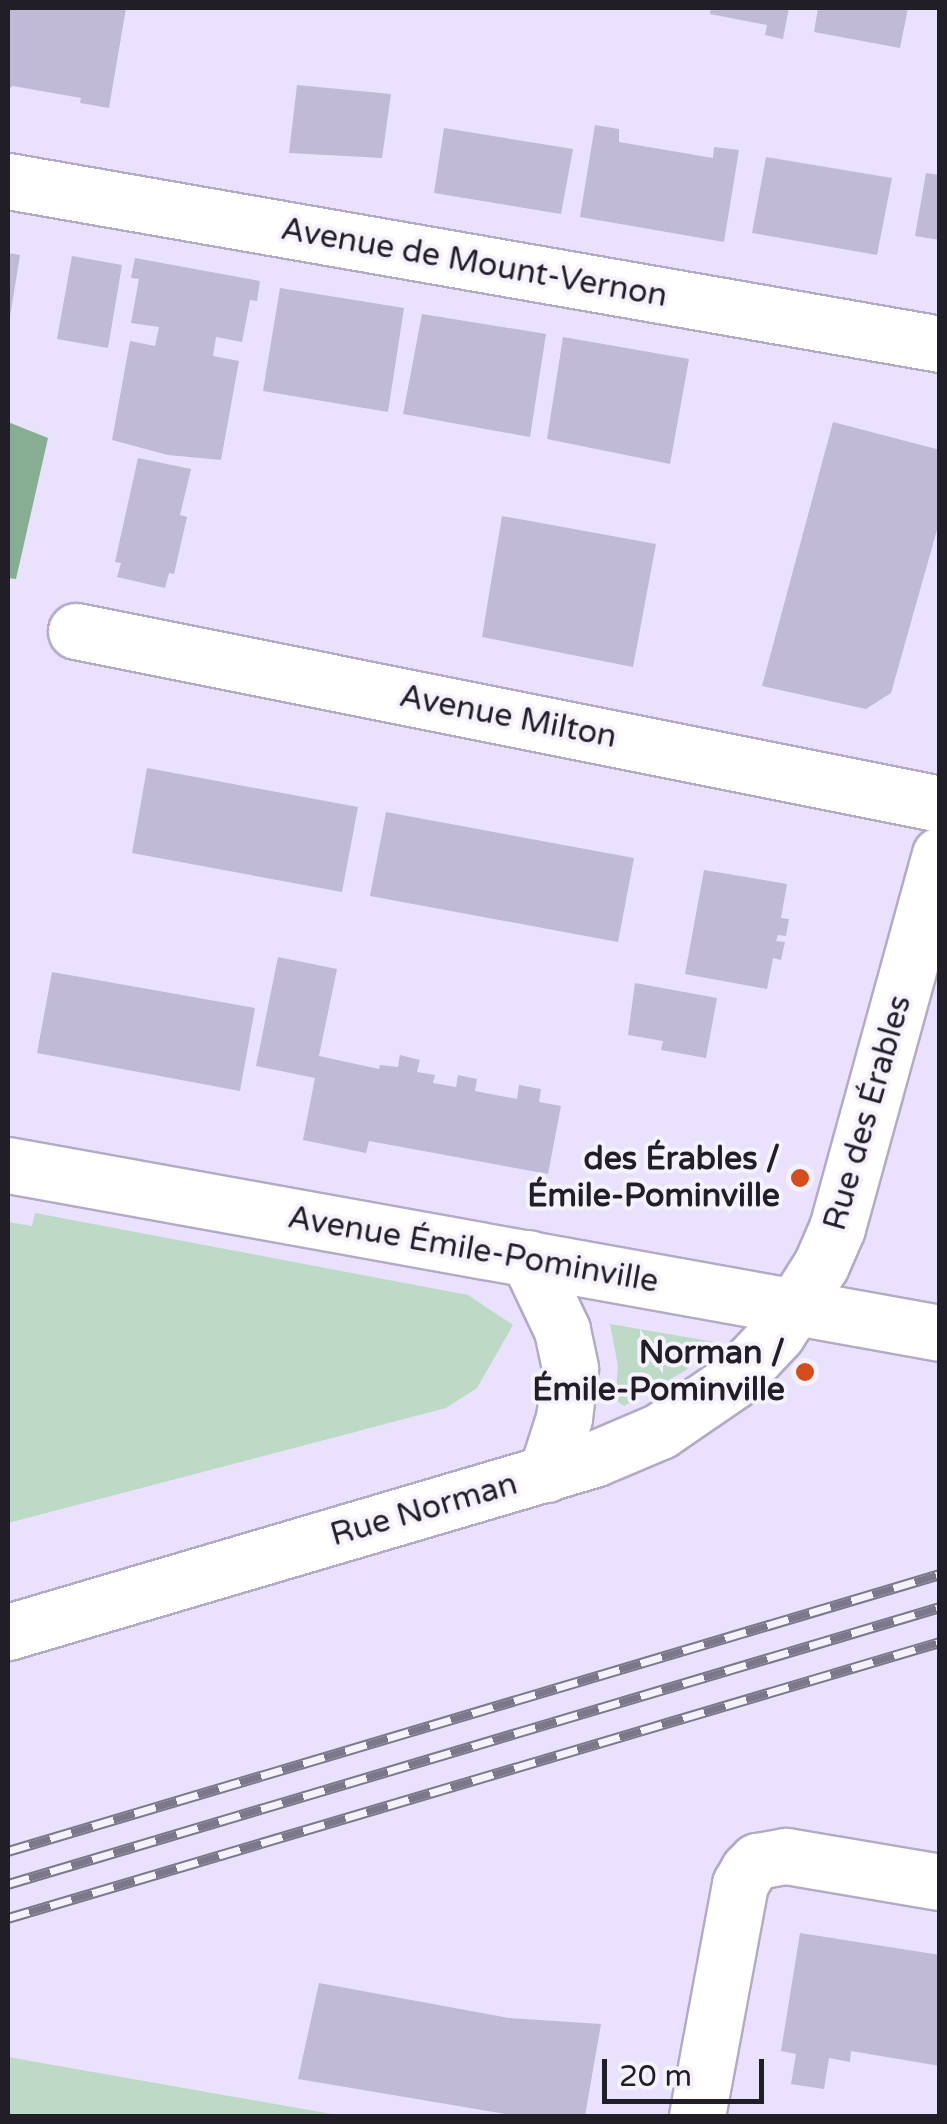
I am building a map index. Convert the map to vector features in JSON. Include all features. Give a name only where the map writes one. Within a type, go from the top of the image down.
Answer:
[{"type":"street","name":"Avenue de Mount-Vernon","points":[[8,181],[940,344]]},
{"type":"street","name":"Avenue Milton","points":[[76,630],[940,804]]},
{"type":"street","name":"Rue des Érables","points":[[795,1307],[820,1266],[844,1209],[940,855]]},
{"type":"street","name":"Avenue Émile-Pominville","points":[[8,1165],[940,1333]]},
{"type":"street","points":[[528,1258],[562,1330],[570,1370],[564,1418],[546,1474]]},
{"type":"street","name":"Rue Norman","points":[[8,1632],[546,1474],[629,1446],[711,1398],[766,1348],[795,1307]]},
{"type":"street","points":[[697,2116],[740,1884],[757,1861],[786,1856],[940,1882]]},
{"type":"green space","points":[[8,422],[48,438],[16,579],[8,578]]},
{"type":"green space","points":[[35,1213],[468,1295],[513,1325],[477,1388],[446,1408],[8,1523],[8,1222],[32,1226]]},
{"type":"green space","points":[[610,1324],[716,1342],[686,1370],[624,1406],[615,1400],[618,1366]]},
{"type":"green space","points":[[8,2057],[343,2116],[8,2116]]},
{"type":"building","points":[[8,8],[126,8],[109,108],[80,103],[81,98],[13,86],[8,89]]},
{"type":"building","points":[[711,8],[789,8],[783,39],[765,35],[767,25],[710,14]]},
{"type":"building","points":[[818,8],[908,8],[900,48],[814,32]]},
{"type":"building","points":[[297,85],[391,94],[382,158],[289,153]]},
{"type":"building","points":[[595,125],[619,129],[619,142],[713,158],[714,147],[739,150],[724,242],[580,217]]},
{"type":"building","points":[[444,128],[573,149],[561,214],[434,193]]},
{"type":"building","points":[[766,157],[892,178],[877,255],[752,233]]},
{"type":"building","points":[[926,173],[940,175],[940,240],[915,236]]},
{"type":"building","points":[[8,253],[20,255],[10,317],[8,317]]},
{"type":"building","points":[[72,256],[122,265],[108,348],[57,339]]},
{"type":"building","points":[[135,258],[260,281],[257,301],[250,300],[242,342],[216,337],[213,356],[239,361],[221,460],[168,455],[112,440],[130,341],[155,346],[159,327],[131,323],[139,279],[131,278]]},
{"type":"building","points":[[280,288],[404,308],[388,412],[263,391]]},
{"type":"building","points":[[422,314],[546,334],[530,437],[403,414]]},
{"type":"building","points":[[563,337],[689,359],[670,464],[547,439]]},
{"type":"building","points":[[833,422],[940,450],[940,519],[891,693],[866,709],[762,686]]},
{"type":"building","points":[[138,458],[191,469],[180,515],[187,517],[174,574],[169,573],[165,588],[117,577],[121,563],[115,562]]},
{"type":"building","points":[[502,516],[656,544],[633,667],[482,637]]},
{"type":"building","points":[[147,768],[358,807],[342,892],[132,853]]},
{"type":"building","points":[[386,812],[634,858],[618,942],[370,896]]},
{"type":"building","points":[[704,870],[787,884],[781,918],[789,919],[786,936],[778,935],[776,941],[785,942],[781,960],[773,958],[767,989],[685,974]]},
{"type":"building","points":[[278,957],[337,969],[319,1056],[379,1069],[380,1065],[398,1067],[400,1055],[420,1060],[417,1072],[435,1075],[433,1083],[456,1087],[458,1075],[477,1079],[475,1091],[517,1099],[519,1085],[541,1089],[539,1102],[561,1106],[548,1174],[369,1141],[366,1153],[303,1140],[315,1078],[256,1066]]},
{"type":"building","points":[[52,972],[255,1008],[240,1091],[37,1053]]},
{"type":"building","points":[[635,983],[717,998],[706,1058],[661,1050],[663,1041],[628,1035]]},
{"type":"building","points":[[800,1933],[940,1955],[940,2066],[851,2051],[850,2062],[829,2058],[824,2089],[791,2084],[796,2054],[781,2051]]},
{"type":"building","points":[[319,1983],[509,2018],[601,2024],[585,2116],[518,2116],[298,2079]]},
{"type":"railway","points":[[8,1851],[940,1574]]},
{"type":"railway","points":[[8,1884],[940,1607]]},
{"type":"railway","points":[[8,1918],[940,1642]]},
{"type":"place","name":"des Érables / Émile-Pominville","points":[[800,1178]]},
{"type":"place","name":"Norman / Émile-Pominville","points":[[805,1372]]}]
